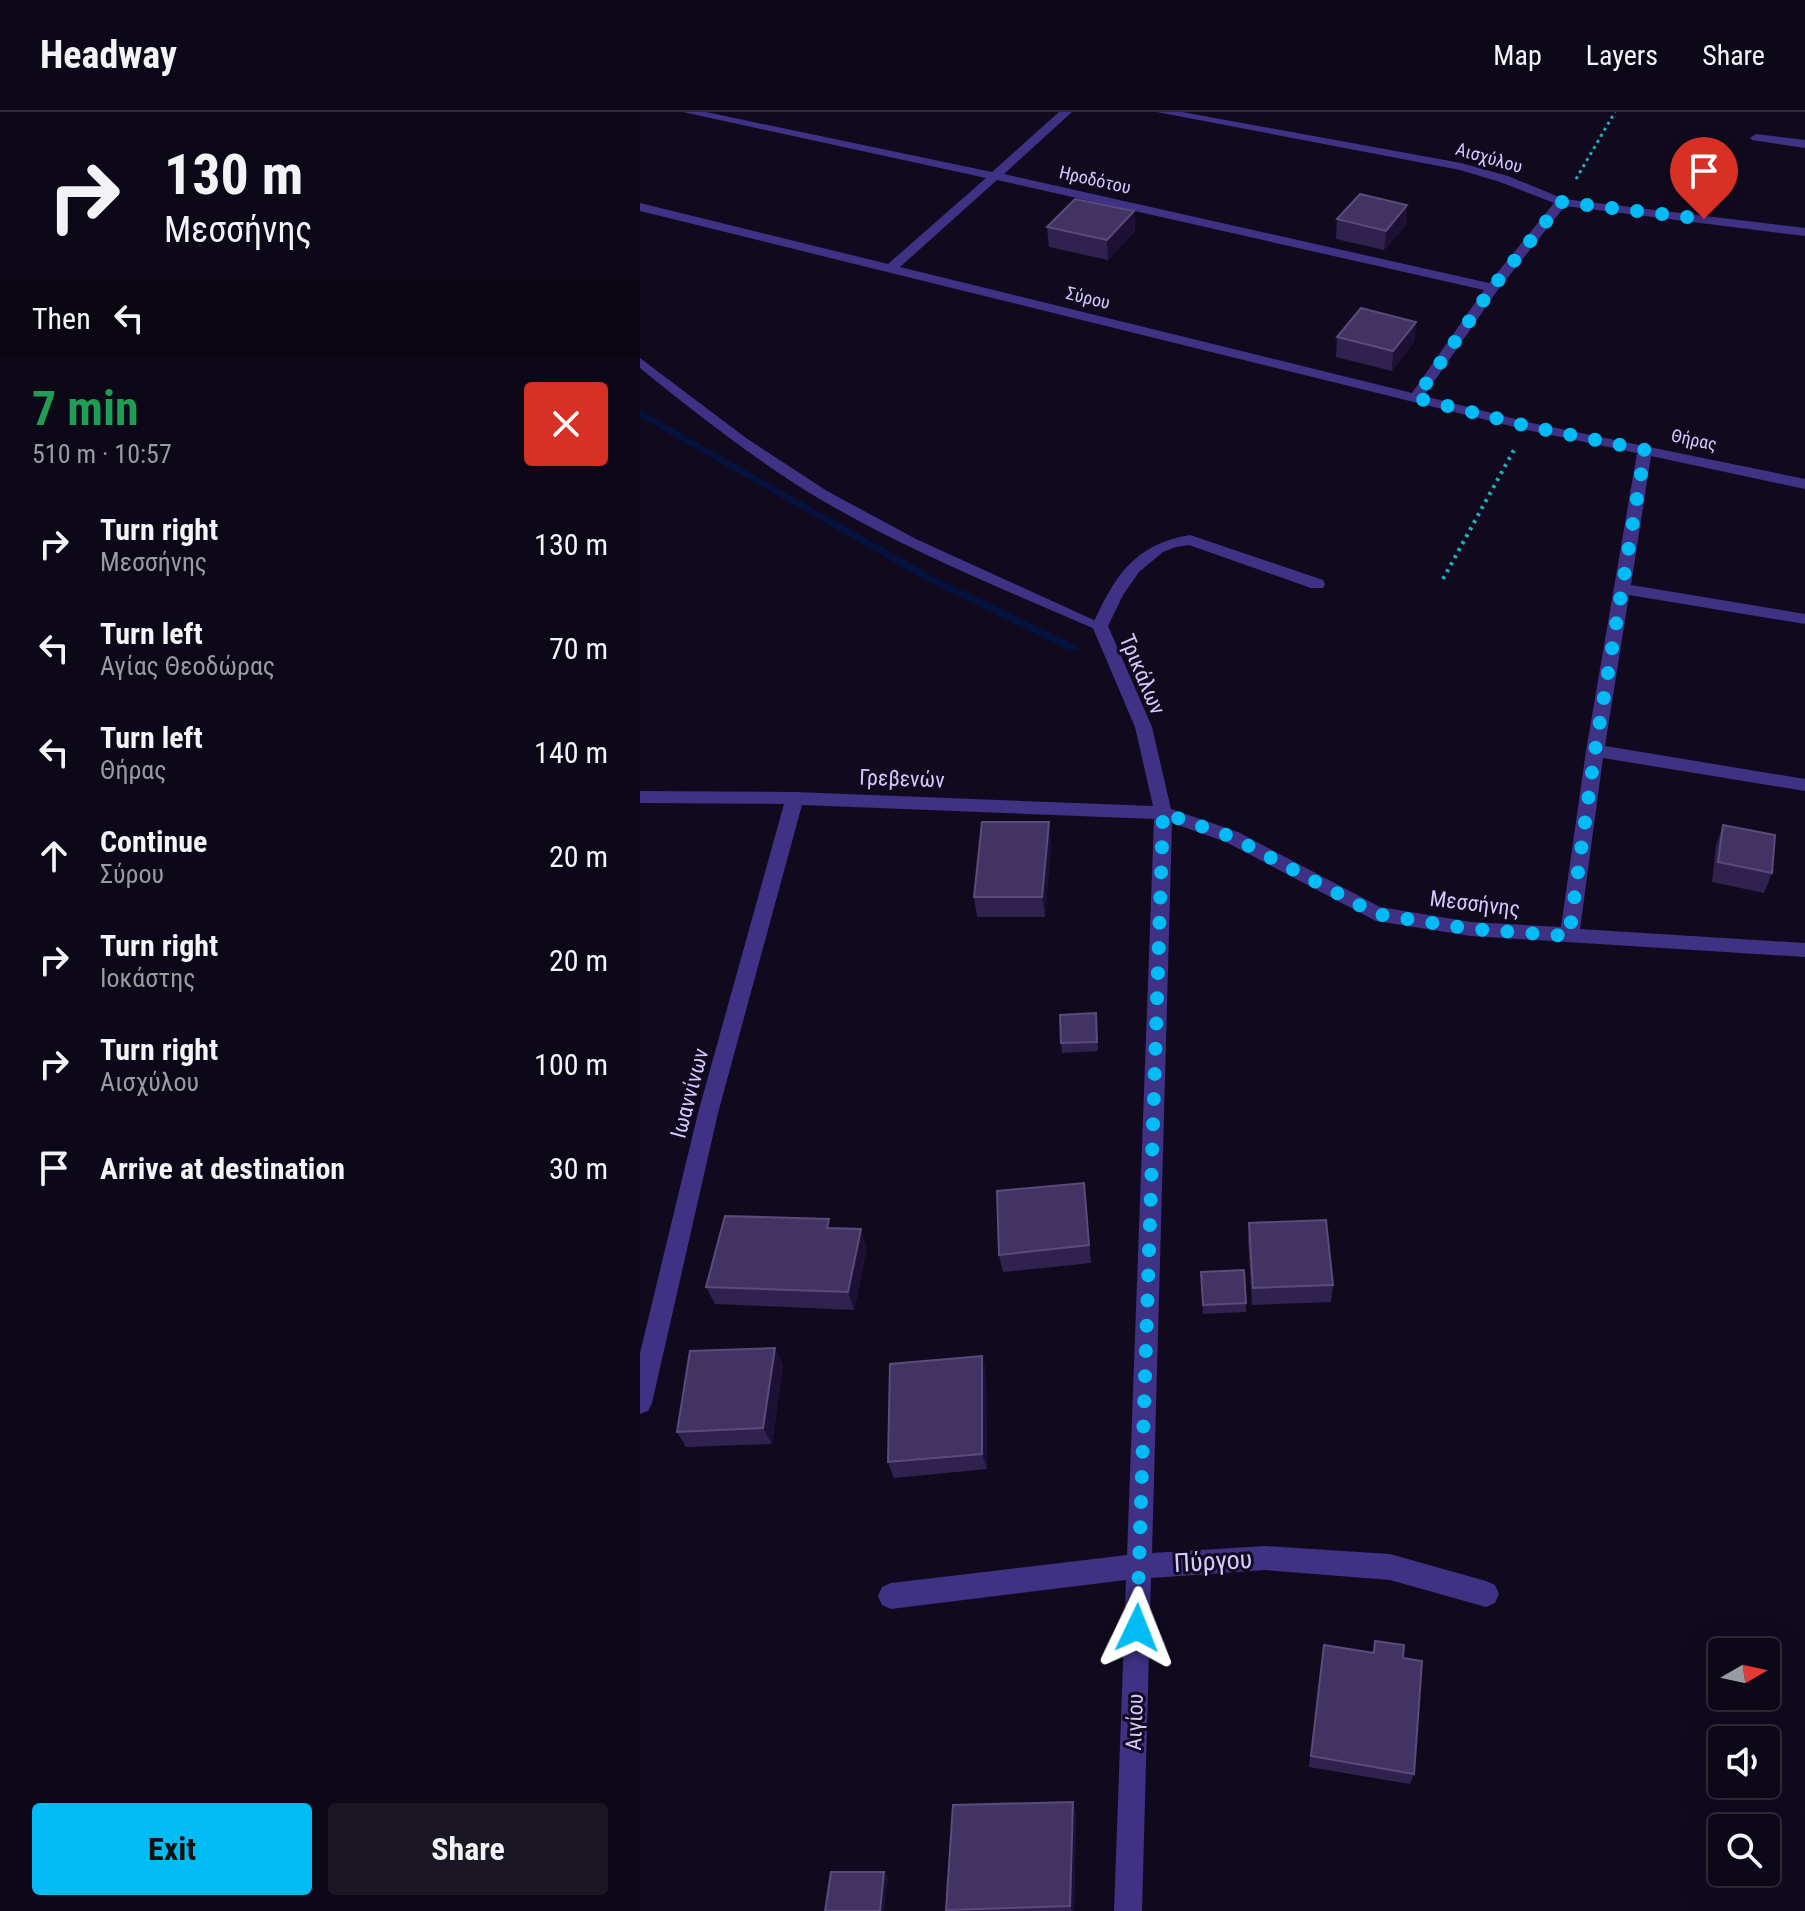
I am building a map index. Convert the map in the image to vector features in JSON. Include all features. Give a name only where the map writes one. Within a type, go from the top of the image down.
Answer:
[{"type":"street","name":"Ηροδότου","points":[[689,112],[995,176],[1492,288]]},
{"type":"street","points":[[892,268],[1066,112]]},
{"type":"street","name":"Αισχύλου","points":[[1163,112],[1461,167],[1504,179],[1562,202],[1805,232]]},
{"type":"street","points":[[1756,138],[1805,144]]},
{"type":"street","points":[[1416,398],[1492,288],[1562,202]]},
{"type":"street","name":"Σύρου","points":[[640,207],[1527,426]]},
{"type":"street","name":"Θήρας","points":[[1527,426],[1805,484]]},
{"type":"street","points":[[1569,936],[1595,751],[1645,450]]},
{"type":"street","name":"Τρικάλων","points":[[1163,813],[1157,770],[1133,700],[1111,658],[1100,626],[1115,590],[1152,550],[1168,542],[1190,540],[1317,584]]},
{"type":"street","points":[[1622,589],[1805,619]]},
{"type":"street","points":[[1595,751],[1805,785]]},
{"type":"street","name":"Γρεβενών","points":[[640,797],[795,798],[1163,813]]},
{"type":"street","name":"Ιωαννίνων","points":[[640,1403],[708,1113],[795,798]]},
{"type":"street","name":"Μεσσήνης","points":[[1163,813],[1232,837],[1376,914],[1471,929],[1805,950]]},
{"type":"street","name":"Αιγίου","points":[[1128,1911],[1163,813]]},
{"type":"street","name":"Πύργου","points":[[891,1596],[1139,1566],[1265,1558],[1390,1567],[1486,1594]]},
{"type":"lane","points":[[640,362],[774,461],[847,509],[939,555],[1100,626]]},
{"type":"path","points":[[1562,202],[1616,112]]},
{"type":"path","points":[[1443,579],[1527,426]]},
{"type":"building","points":[[1360,194],[1407,205],[1386,231],[1337,219]]},
{"type":"building","points":[[1075,199],[1134,211],[1107,240],[1047,227]]},
{"type":"building","points":[[1361,308],[1416,322],[1393,351],[1337,337]]},
{"type":"building","points":[[982,822],[1049,822],[1042,897],[974,897]]},
{"type":"building","points":[[1723,825],[1775,835],[1772,873],[1718,862]]},
{"type":"building","points":[[1096,1013],[1097,1042],[1061,1043],[1060,1015]]},
{"type":"building","points":[[1084,1183],[1089,1245],[999,1255],[997,1191]]},
{"type":"building","points":[[725,1216],[829,1219],[827,1228],[861,1229],[848,1292],[706,1287]]},
{"type":"building","points":[[1326,1220],[1333,1285],[1253,1288],[1249,1223]]},
{"type":"building","points":[[1244,1270],[1246,1303],[1203,1305],[1201,1272]]},
{"type":"building","points":[[775,1348],[763,1428],[677,1432],[690,1351]]},
{"type":"building","points":[[982,1356],[982,1454],[888,1462],[890,1364]]},
{"type":"building","points":[[1375,1641],[1404,1645],[1403,1658],[1422,1661],[1414,1774],[1311,1756],[1324,1645],[1374,1653]]},
{"type":"building","points":[[1073,1802],[1070,1906],[946,1910],[953,1805]]},
{"type":"building","points":[[831,1872],[884,1872],[880,1911],[825,1911]]},
{"type":"waterway","points":[[640,413],[929,578],[1073,647]]},
{"type":"route","points":[[1137,1628],[1163,813],[1232,837],[1376,914],[1471,929],[1569,936],[1595,751],[1645,450],[1527,426],[1416,398],[1492,288],[1562,202],[1704,219]]}]
